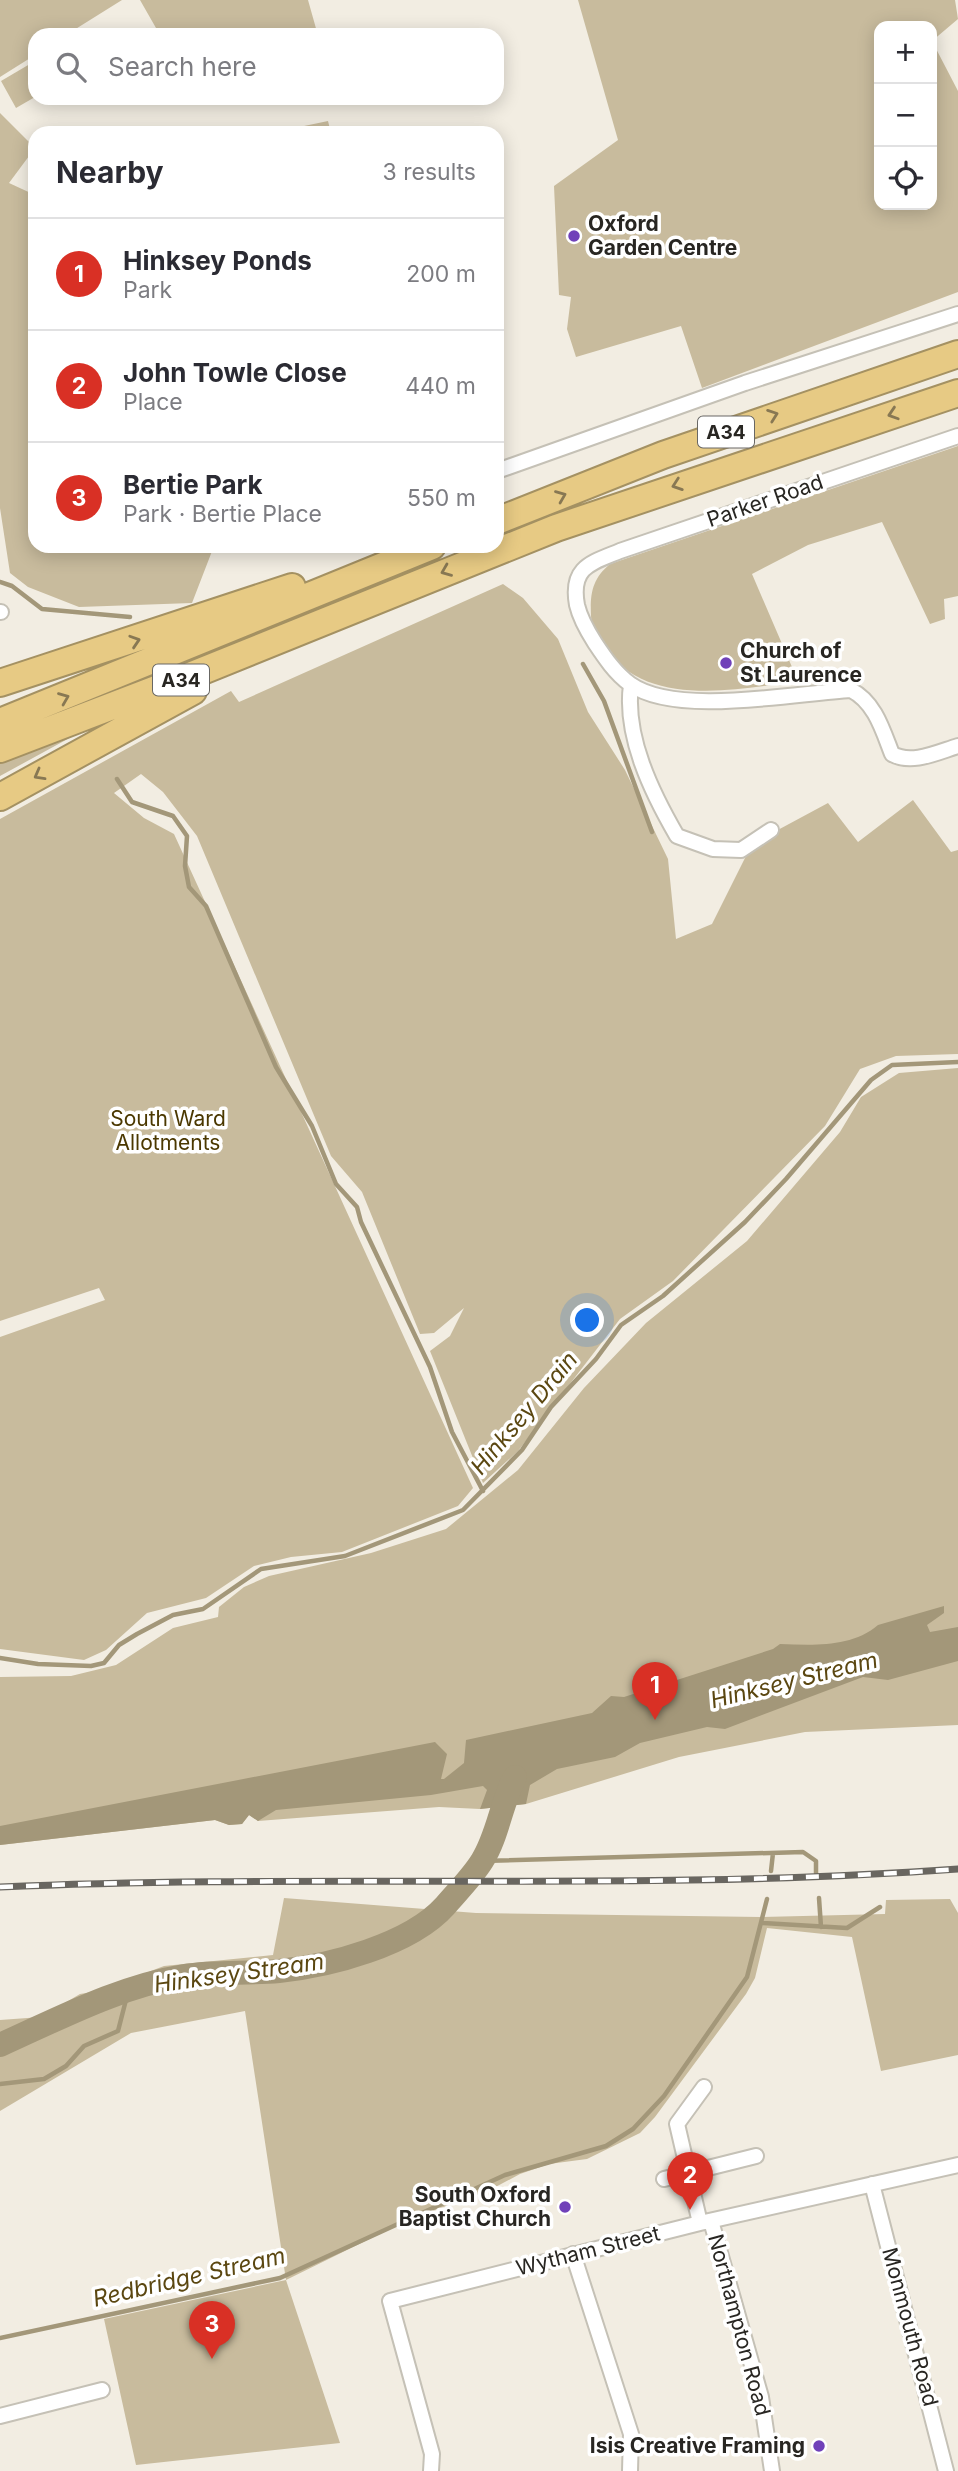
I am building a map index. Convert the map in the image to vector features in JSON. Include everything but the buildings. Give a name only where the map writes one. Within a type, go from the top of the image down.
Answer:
[{"type":"highway","name":"A34","points":[[504,518],[663,455],[958,354]]},
{"type":"highway","name":"A34","points":[[504,548],[555,528],[958,393]]},
{"type":"highway","points":[[0,683],[335,573],[408,553]]},
{"type":"highway","name":"A34","points":[[0,722],[340,586],[414,553]]},
{"type":"highway","name":"A34","points":[[0,749],[168,685],[491,553]]},
{"type":"highway","points":[[0,797],[176,700],[359,605]]},
{"type":"street","points":[[504,469],[745,383],[958,314]]},
{"type":"street","name":"Parker Road","points":[[631,685],[609,665],[588,631],[577,606],[578,575],[587,564],[958,436]]},
{"type":"street","points":[[771,830],[741,850],[713,849],[677,836],[652,785],[632,730],[629,703],[631,685],[664,696],[700,700],[748,700],[851,690],[862,696],[877,717],[892,754],[899,758],[921,757],[958,746]]},
{"type":"street","name":"Northampton Road","points":[[704,2087],[677,2124],[689,2173],[761,2397],[772,2471]]},
{"type":"street","points":[[664,2179],[756,2156]]},
{"type":"street","name":"Wytham Street","points":[[431,2471],[432,2454],[390,2301],[706,2222],[958,2165]]},
{"type":"street","name":"Monmouth Road","points":[[872,2184],[946,2471]]},
{"type":"street","points":[[573,2254],[631,2434],[630,2471]]},
{"type":"street","points":[[0,2416],[102,2390]]},
{"type":"green space","points":[[0,0],[122,0],[77,28],[28,28],[28,59],[0,77]]},
{"type":"green space","points":[[140,0],[308,0],[316,28],[156,28]]},
{"type":"green space","points":[[578,0],[955,0],[958,19],[937,37],[937,21],[874,21],[874,210],[937,210],[937,51],[958,91],[958,292],[702,388],[681,326],[576,357],[567,329],[571,297],[559,295],[554,186],[618,140]]},
{"type":"green space","points":[[28,65],[28,101],[16,108],[1,81]]},
{"type":"green space","points":[[0,113],[28,141],[28,157],[9,183],[28,192],[28,553],[211,553],[192,603],[79,607],[28,587],[10,573],[0,508]]},
{"type":"green space","points":[[328,121],[329,126],[304,126]]},
{"type":"green space","points":[[958,446],[958,596],[944,599],[945,619],[930,624],[882,522],[808,545],[752,574],[798,681],[720,690],[666,687],[641,679],[620,665],[594,628],[591,620],[593,587],[599,575],[610,564]]},
{"type":"green space","name":"South Ward Allotments","points":[[503,584],[523,598],[558,639],[588,712],[625,770],[668,859],[676,939],[712,924],[752,844],[828,803],[858,842],[913,800],[951,852],[958,850],[958,1054],[896,1056],[860,1069],[825,1126],[673,1281],[620,1319],[518,1451],[483,1483],[430,1351],[450,1336],[464,1308],[434,1333],[420,1334],[362,1192],[331,1156],[197,836],[163,792],[141,774],[114,793],[144,818],[174,834],[473,1488],[458,1506],[342,1552],[291,1557],[254,1566],[206,1598],[147,1613],[106,1650],[84,1660],[0,1649],[0,1337],[105,1300],[99,1288],[0,1321],[0,819],[231,691],[239,702]]},
{"type":"green space","points":[[75,735],[0,776],[0,762]]},
{"type":"green space","points":[[958,1068],[958,1725],[805,1732],[679,1757],[526,1804],[480,1809],[439,1807],[258,1821],[249,1815],[242,1824],[229,1825],[215,1820],[0,1845],[0,1677],[71,1676],[116,1665],[173,1628],[218,1617],[219,1607],[244,1587],[269,1576],[371,1553],[446,1529],[518,1470],[584,1388],[646,1323],[747,1241],[840,1132],[861,1097],[899,1073]]},
{"type":"green space","points":[[284,1898],[476,1913],[761,1917],[885,1914],[886,1900],[950,1899],[958,1913],[958,2055],[881,2071],[852,1937],[767,1928],[755,1978],[746,1994],[655,2117],[640,2133],[587,2159],[549,2164],[520,2174],[488,2191],[410,2219],[286,2280],[245,2011],[131,2033],[0,2111],[0,2020],[41,2017],[80,1994],[98,1991],[164,1966],[273,1955]]},
{"type":"green space","points":[[286,2280],[340,2443],[136,2465],[104,2319]]},
{"type":"water","points":[[944,1606],[944,1613],[927,1625],[930,1632],[958,1627],[958,1661],[888,1680],[863,1677],[725,1729],[707,1727],[640,1743],[615,1757],[557,1769],[530,1785],[526,1804],[480,1809],[487,1790],[483,1786],[431,1795],[276,1810],[258,1821],[249,1815],[242,1824],[229,1825],[215,1820],[0,1845],[0,1826],[435,1742],[447,1754],[441,1779],[444,1779],[464,1763],[466,1740],[592,1713],[611,1696],[624,1697],[773,1649],[780,1644],[831,1644],[844,1641],[856,1638],[878,1625]]},
{"type":"waterway","points":[[0,582],[12,586],[42,609],[130,617]]},
{"type":"waterway","points":[[583,664],[604,701],[652,832]]},
{"type":"waterway","points":[[117,779],[132,802],[173,816],[187,836],[185,866],[189,887],[206,906],[276,1067],[312,1126],[336,1184],[357,1207],[361,1222],[430,1367],[452,1432],[483,1491]]},
{"type":"waterway","name":"Hinksey Drain","points":[[0,1658],[38,1664],[91,1666],[104,1663],[119,1645],[137,1634],[173,1615],[203,1609],[261,1569],[345,1556],[463,1510],[522,1450],[551,1407],[596,1359],[621,1325],[663,1296],[745,1222],[786,1179],[871,1080],[892,1065],[958,1062]]},
{"type":"waterway","name":"Hinksey Stream","points":[[0,2045],[136,1987],[196,1974],[279,1971],[321,1964],[368,1951],[411,1932],[445,1906],[478,1867],[492,1841],[515,1777]]},
{"type":"waterway","points":[[482,1861],[803,1852],[816,1861],[816,1873]]},
{"type":"waterway","name":"Redbridge Stream","points":[[771,1871],[773,1853]]},
{"type":"waterway","points":[[819,1898],[821,1927]]},
{"type":"waterway","name":"Redbridge Stream","points":[[0,2338],[280,2278],[505,2175],[606,2146],[633,2129],[664,2096],[747,1977],[767,1899]]},
{"type":"waterway","points":[[763,1923],[847,1928],[880,1907]]},
{"type":"waterway","points":[[0,2084],[44,2079],[66,2066],[84,2046],[118,2031],[128,1992]]},
{"type":"railway","points":[[0,1887],[120,1883],[719,1880],[958,1869]]},
{"type":"place","name":"Oxford Garden Centre","points":[[574,236]]},
{"type":"place","name":"Church of St Laurence","points":[[726,663]]},
{"type":"place","name":"Hinksey Ponds","points":[[655,1720]]},
{"type":"place","name":"South Oxford Baptist Church","points":[[565,2207]]},
{"type":"place","name":"John Towle Close","points":[[690,2210]]},
{"type":"place","name":"Bertie Park","points":[[212,2359]]},
{"type":"place","name":"Isis Creative Framing","points":[[819,2446]]}]
